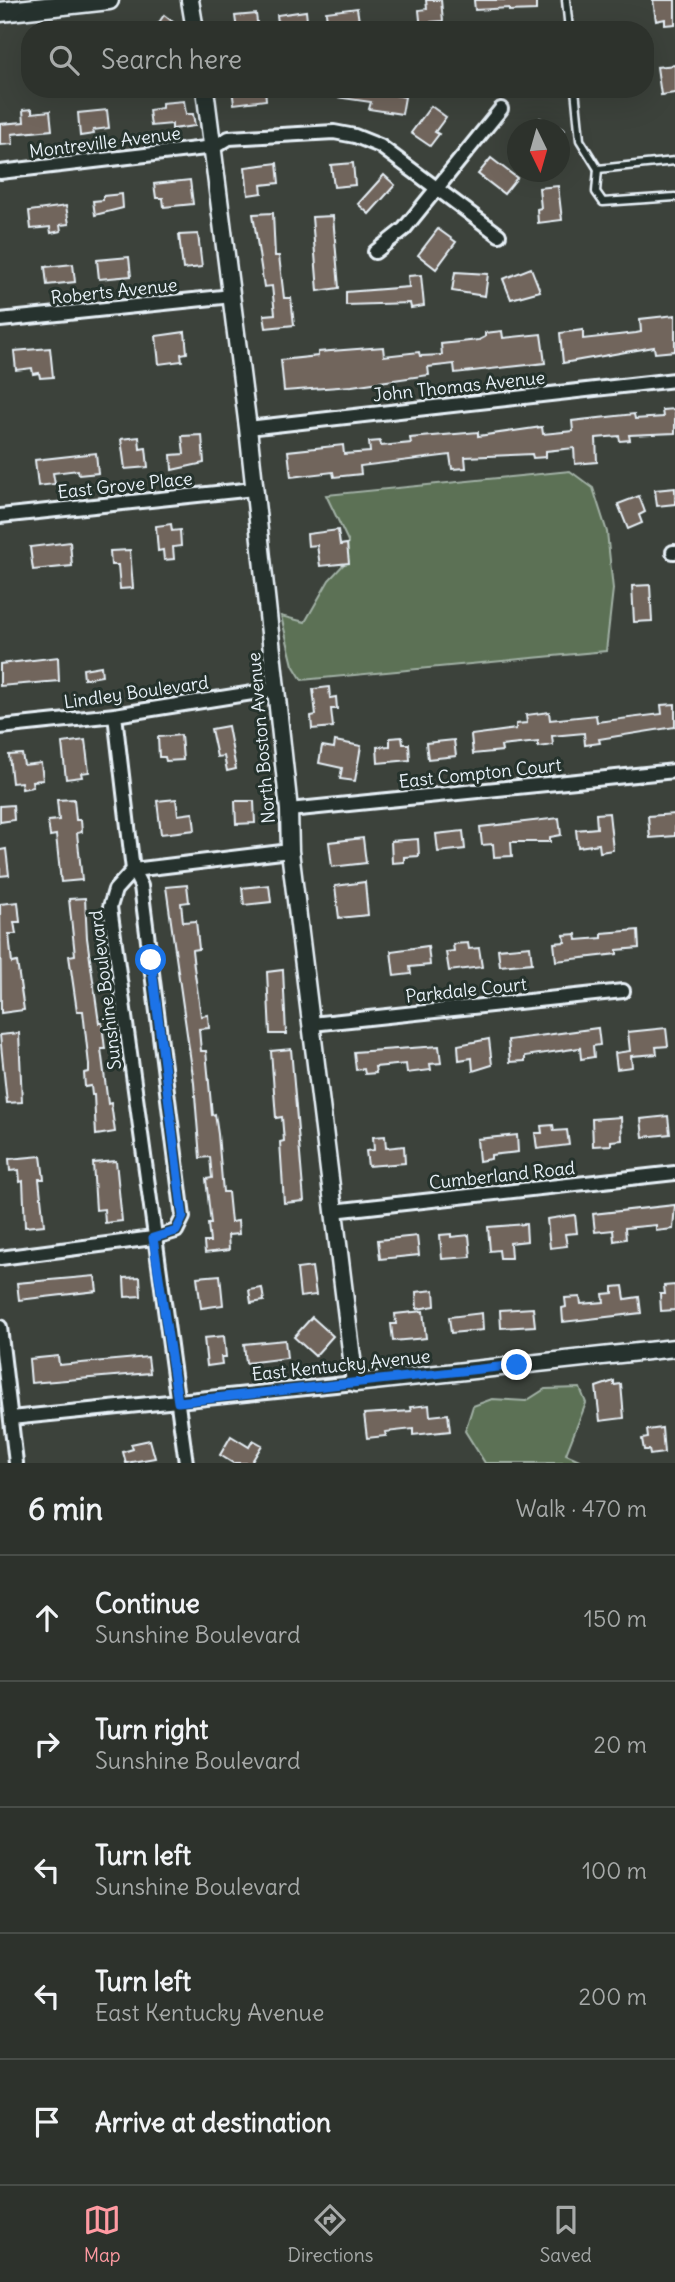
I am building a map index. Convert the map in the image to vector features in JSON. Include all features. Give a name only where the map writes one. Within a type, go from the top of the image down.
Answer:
[{"type":"main road","points":[[0,12],[18,5],[110,0]]},
{"type":"street","points":[[191,0],[194,21]]},
{"type":"street","name":"North Boston Avenue","points":[[206,98],[248,428],[277,689],[289,810],[290,851],[355,1383]]},
{"type":"street","points":[[375,252],[404,229],[501,109]]},
{"type":"street","name":"Montreville Avenue","points":[[0,172],[214,147],[229,138],[334,132],[380,146],[499,235]]},
{"type":"street","name":"Roberts Avenue","points":[[0,320],[232,296]]},
{"type":"street","name":"John Thomas Avenue","points":[[248,428],[675,380]]},
{"type":"street","name":"East Grove Place","points":[[0,516],[254,489]]},
{"type":"street","name":"Lindley Boulevard","points":[[0,727],[115,715],[277,689]]},
{"type":"street","points":[[0,1258],[153,1238],[176,1231],[183,1217],[141,886],[132,870],[115,715]]},
{"type":"street","name":"East Compton Court","points":[[289,810],[675,771]]},
{"type":"street","points":[[132,870],[290,851]]},
{"type":"street","name":"Sunshine Boulevard","points":[[132,870],[115,890],[110,907],[153,1238],[186,1463]]},
{"type":"street","name":"Parkdale Court","points":[[312,1024],[623,991]]},
{"type":"street","name":"Cumberland Road","points":[[333,1211],[675,1173]]},
{"type":"street","points":[[0,1327],[16,1463]]},
{"type":"street","name":"East Kentucky Avenue","points":[[11,1418],[675,1348]]},
{"type":"lane","points":[[566,0],[568,21]]},
{"type":"lane","points":[[576,98],[580,141],[598,169],[596,192],[603,202],[675,197]]},
{"type":"lane","points":[[598,169],[675,161]]},
{"type":"green space","points":[[570,471],[593,488],[607,532],[613,589],[606,651],[302,680],[293,665],[281,616],[305,622],[329,580],[345,563],[348,541],[326,495]]},
{"type":"green space","points":[[580,1388],[586,1403],[566,1454],[586,1463],[485,1463],[465,1431],[473,1406],[492,1399],[526,1401],[545,1389]]},
{"type":"building","points":[[426,0],[441,0],[443,21],[420,21],[419,10],[427,9]]},
{"type":"building","points":[[474,0],[536,0],[536,10],[475,10]]},
{"type":"building","points":[[653,0],[675,0],[675,24],[665,25],[665,19],[656,21]]},
{"type":"building","points":[[357,8],[359,21],[327,21],[326,12]]},
{"type":"building","points":[[306,11],[307,21],[278,21],[277,15]]},
{"type":"building","points":[[256,14],[257,21],[236,21],[235,16]]},
{"type":"building","points":[[164,15],[172,21],[160,21]]},
{"type":"building","points":[[675,65],[675,93],[661,95],[657,67]]},
{"type":"building","points":[[233,98],[266,98],[266,100],[234,104]]},
{"type":"building","points":[[343,98],[405,98],[402,114],[369,109],[371,102]]},
{"type":"building","points":[[184,101],[186,114],[193,114],[195,126],[172,129],[172,124],[151,126],[149,110],[162,108],[162,103]]},
{"type":"building","points":[[431,106],[446,117],[435,132],[439,134],[430,146],[411,133]]},
{"type":"building","points":[[32,109],[32,113],[50,111],[52,130],[12,134],[13,144],[0,145],[0,124],[24,122],[23,110]]},
{"type":"building","points":[[107,110],[109,128],[93,130],[94,134],[80,136],[78,113]]},
{"type":"building","points":[[491,158],[507,170],[507,182],[514,182],[504,194],[478,174]]},
{"type":"building","points":[[277,163],[279,183],[261,185],[262,193],[248,195],[245,167]]},
{"type":"building","points":[[353,163],[355,185],[334,187],[331,165]]},
{"type":"building","points":[[384,175],[395,185],[369,214],[358,204]]},
{"type":"building","points":[[190,180],[193,204],[164,207],[163,198],[156,198],[154,184]]},
{"type":"building","points":[[558,186],[562,220],[538,223],[537,209],[541,208],[539,188]]},
{"type":"building","points":[[122,194],[123,208],[95,215],[93,201],[103,200],[103,196]]},
{"type":"building","points":[[66,206],[69,224],[60,225],[61,231],[51,233],[50,227],[31,229],[29,211]]},
{"type":"building","points":[[273,213],[275,256],[279,256],[284,298],[291,298],[294,325],[266,328],[264,315],[275,314],[272,286],[264,287],[253,214]]},
{"type":"building","points":[[333,216],[339,288],[318,291],[312,217]]},
{"type":"building","points":[[438,229],[456,242],[436,269],[418,255]]},
{"type":"building","points":[[198,234],[202,267],[183,269],[179,235]]},
{"type":"building","points":[[129,257],[131,276],[99,279],[97,260]]},
{"type":"building","points":[[73,264],[75,282],[47,285],[45,267]]},
{"type":"building","points":[[531,268],[540,291],[511,299],[503,279]]},
{"type":"building","points":[[455,272],[488,274],[485,296],[452,291]]},
{"type":"building","points":[[421,275],[424,306],[411,308],[410,303],[346,305],[346,292],[409,287],[408,276]]},
{"type":"building","points":[[675,315],[675,351],[655,353],[654,347],[563,363],[560,333],[583,330],[583,339],[636,333],[641,332],[640,319]]},
{"type":"building","points":[[502,331],[503,338],[541,334],[545,363],[455,373],[454,364],[428,367],[429,375],[352,386],[284,391],[281,360],[318,356],[318,352],[383,347],[384,356],[419,352],[420,356],[442,355],[441,344],[479,340],[485,337],[485,333]]},
{"type":"building","points":[[185,332],[187,353],[181,354],[182,361],[159,364],[156,336]]},
{"type":"building","points":[[50,348],[53,377],[40,378],[39,373],[33,374],[32,368],[16,370],[14,351]]},
{"type":"building","points":[[675,409],[675,433],[629,435],[630,440],[620,441],[619,436],[596,438],[597,462],[575,464],[574,448],[546,451],[546,457],[533,458],[532,454],[465,457],[466,468],[452,469],[450,455],[360,466],[361,474],[334,477],[333,472],[291,477],[288,451],[343,445],[344,454],[370,452],[369,442],[380,441],[381,446],[411,443],[410,438],[478,432],[478,436],[542,427],[543,434],[573,431],[572,421],[634,414],[635,419],[663,417],[662,410]]},
{"type":"building","points":[[202,435],[204,463],[172,470],[171,455],[184,454],[182,436]]},
{"type":"building","points":[[139,437],[140,449],[146,448],[148,467],[125,469],[121,439]]},
{"type":"building","points":[[96,453],[98,473],[79,475],[78,470],[53,473],[55,484],[38,486],[35,460]]},
{"type":"building","points":[[675,488],[675,504],[657,506],[655,490]]},
{"type":"building","points":[[639,496],[645,512],[639,515],[642,523],[628,529],[618,504]]},
{"type":"building","points":[[171,524],[172,531],[180,530],[181,546],[173,547],[174,559],[164,560],[163,550],[158,551],[156,526]]},
{"type":"building","points":[[338,530],[340,545],[347,544],[349,563],[320,566],[317,545],[308,546],[307,534]]},
{"type":"building","points":[[70,542],[72,566],[33,570],[30,547]]},
{"type":"building","points":[[130,550],[133,588],[120,589],[118,565],[111,565],[110,551]]},
{"type":"building","points":[[650,585],[652,621],[634,622],[632,586]]},
{"type":"building","points":[[58,657],[59,681],[0,686],[0,664]]},
{"type":"building","points":[[101,666],[102,676],[84,679],[83,669]]},
{"type":"building","points":[[329,687],[330,698],[336,697],[337,709],[331,709],[333,727],[312,729],[311,716],[316,715],[313,689]]},
{"type":"building","points":[[675,704],[675,727],[599,739],[600,743],[585,745],[584,733],[552,736],[553,745],[538,747],[538,742],[501,746],[502,751],[473,754],[471,735],[516,729],[516,724],[527,723],[526,715],[549,712],[550,720],[596,715],[597,722],[662,714],[661,705]]},
{"type":"building","points":[[228,726],[236,769],[227,771],[224,756],[217,757],[211,729]]},
{"type":"building","points":[[181,735],[183,760],[166,761],[165,757],[159,757],[158,737]]},
{"type":"building","points":[[402,737],[403,744],[409,744],[410,760],[378,763],[377,747],[390,746],[390,738]]},
{"type":"building","points":[[85,740],[89,772],[81,773],[82,777],[66,779],[62,743]]},
{"type":"building","points":[[454,740],[456,756],[428,759],[426,743]]},
{"type":"building","points":[[335,741],[361,746],[355,781],[340,779],[342,768],[319,763],[322,746],[334,748]]},
{"type":"building","points":[[22,754],[24,765],[41,763],[43,780],[32,781],[33,787],[22,789],[21,782],[12,783],[9,755]]},
{"type":"building","points":[[74,799],[76,820],[81,820],[82,832],[77,833],[82,880],[61,882],[56,835],[50,836],[48,821],[59,820],[57,800]]},
{"type":"building","points":[[176,799],[178,815],[193,813],[195,830],[161,834],[157,801]]},
{"type":"building","points":[[235,801],[254,801],[255,823],[236,824]]},
{"type":"building","points":[[13,805],[14,820],[0,822],[0,806]]},
{"type":"building","points":[[609,813],[613,850],[600,852],[599,844],[578,847],[576,830],[597,828],[596,814]]},
{"type":"building","points":[[675,814],[675,836],[650,838],[648,816]]},
{"type":"building","points":[[559,818],[561,835],[550,837],[550,842],[511,842],[512,856],[494,857],[493,844],[482,845],[480,827]]},
{"type":"building","points":[[463,831],[465,849],[438,852],[436,834]]},
{"type":"building","points":[[363,838],[366,863],[332,867],[329,842]]},
{"type":"building","points":[[418,839],[419,856],[404,857],[404,862],[392,863],[391,841]]},
{"type":"building","points":[[6,849],[9,875],[0,876],[0,850]]},
{"type":"building","points":[[365,882],[368,915],[339,918],[335,886]]},
{"type":"building","points":[[187,885],[189,902],[181,903],[183,922],[196,921],[199,949],[192,950],[194,967],[201,1016],[208,1015],[209,1028],[199,1029],[201,1051],[206,1051],[223,1192],[228,1192],[231,1222],[238,1221],[239,1234],[228,1235],[229,1250],[205,1253],[204,1242],[210,1242],[208,1224],[211,1224],[206,1179],[212,1178],[210,1157],[200,1158],[194,1083],[166,887]]},
{"type":"building","points":[[269,885],[271,902],[244,905],[242,888]]},
{"type":"building","points":[[85,898],[87,938],[105,1049],[101,1049],[108,1104],[111,1103],[115,1132],[96,1135],[94,1095],[91,1086],[85,1087],[84,1073],[89,1072],[89,1065],[83,1011],[77,1011],[69,956],[75,955],[69,899]]},
{"type":"building","points":[[18,902],[20,922],[14,922],[16,934],[9,934],[12,963],[17,962],[24,1010],[1,1013],[0,904]]},
{"type":"building","points":[[638,930],[639,948],[617,950],[617,954],[556,961],[554,943],[565,942],[564,935],[576,934],[577,940],[602,938],[602,933]]},
{"type":"building","points":[[468,943],[469,949],[479,948],[482,967],[449,971],[446,952],[454,951],[453,944]]},
{"type":"building","points":[[428,946],[430,965],[410,967],[411,974],[394,976],[391,951]]},
{"type":"building","points":[[530,946],[532,963],[500,966],[498,949]]},
{"type":"building","points":[[283,970],[286,1034],[270,1034],[267,972]]},
{"type":"building","points":[[598,1028],[600,1045],[593,1046],[594,1057],[581,1059],[580,1048],[525,1056],[525,1061],[510,1062],[508,1040]]},
{"type":"building","points":[[666,1028],[668,1046],[656,1047],[657,1054],[631,1056],[632,1067],[617,1069],[615,1053],[630,1051],[628,1032]]},
{"type":"building","points":[[19,1033],[22,1102],[7,1103],[0,1035]]},
{"type":"building","points":[[489,1039],[492,1065],[473,1071],[472,1058],[459,1060],[458,1045]]},
{"type":"building","points":[[439,1046],[441,1063],[430,1064],[431,1070],[407,1073],[406,1064],[375,1067],[376,1073],[365,1074],[364,1069],[356,1070],[354,1052]]},
{"type":"building","points":[[291,1049],[304,1201],[284,1203],[280,1142],[284,1141],[282,1117],[276,1118],[271,1051]]},
{"type":"building","points":[[668,1116],[670,1134],[643,1137],[641,1119]]},
{"type":"building","points":[[621,1117],[622,1140],[611,1141],[611,1145],[593,1146],[592,1119]]},
{"type":"building","points":[[553,1125],[554,1131],[567,1130],[569,1145],[537,1149],[535,1133],[542,1133],[541,1126]]},
{"type":"building","points":[[517,1135],[518,1152],[491,1155],[491,1159],[479,1161],[477,1139]]},
{"type":"building","points":[[385,1136],[386,1148],[404,1146],[405,1163],[368,1166],[366,1151],[374,1150],[373,1137]]},
{"type":"building","points":[[41,1156],[44,1179],[39,1179],[44,1225],[25,1227],[23,1181],[20,1182],[19,1170],[10,1171],[9,1159]]},
{"type":"building","points":[[116,1161],[122,1221],[105,1223],[104,1209],[96,1210],[93,1163]]},
{"type":"building","points":[[675,1205],[673,1229],[656,1231],[656,1225],[625,1228],[626,1239],[614,1241],[613,1230],[595,1232],[593,1214]]},
{"type":"building","points":[[575,1215],[577,1233],[565,1234],[567,1246],[550,1248],[547,1219]]},
{"type":"building","points":[[526,1224],[527,1241],[510,1243],[511,1258],[500,1258],[499,1250],[490,1251],[488,1227]]},
{"type":"building","points":[[451,1234],[451,1237],[469,1235],[471,1257],[442,1259],[440,1235]]},
{"type":"building","points":[[417,1236],[419,1255],[380,1259],[378,1240]]},
{"type":"building","points":[[312,1267],[316,1295],[300,1297],[297,1269]]},
{"type":"building","points":[[220,1275],[223,1305],[201,1308],[197,1277]]},
{"type":"building","points":[[95,1276],[97,1291],[19,1300],[17,1283]]},
{"type":"building","points":[[140,1277],[141,1296],[125,1297],[124,1278]]},
{"type":"building","points":[[675,1285],[675,1310],[661,1311],[660,1294],[665,1294],[664,1286]]},
{"type":"building","points":[[623,1286],[625,1299],[639,1297],[641,1313],[563,1322],[562,1308],[566,1307],[565,1298],[580,1297],[581,1304],[604,1302],[603,1294],[613,1293],[613,1287]]},
{"type":"building","points":[[262,1288],[264,1301],[251,1303],[249,1290]]},
{"type":"building","points":[[434,1290],[435,1306],[417,1309],[416,1292]]},
{"type":"building","points":[[533,1308],[535,1326],[501,1328],[500,1310]]},
{"type":"building","points":[[423,1311],[426,1338],[393,1341],[391,1324],[396,1324],[395,1314]]},
{"type":"building","points":[[482,1313],[483,1330],[451,1333],[449,1317]]},
{"type":"building","points":[[312,1317],[333,1336],[315,1356],[294,1337]]},
{"type":"building","points":[[224,1336],[226,1357],[221,1357],[222,1364],[207,1366],[204,1338]]},
{"type":"building","points":[[285,1340],[287,1358],[246,1363],[244,1344]]},
{"type":"building","points":[[58,1356],[59,1365],[148,1357],[150,1373],[31,1383],[29,1359]]},
{"type":"building","points":[[614,1381],[614,1385],[621,1384],[624,1418],[600,1421],[596,1387]]},
{"type":"building","points":[[429,1405],[430,1416],[448,1414],[450,1431],[413,1435],[413,1429],[385,1432],[386,1436],[367,1438],[364,1414],[411,1411],[410,1407]]},
{"type":"building","points":[[662,1428],[664,1453],[650,1455],[649,1450],[644,1450],[642,1439],[648,1438],[647,1430]]},
{"type":"building","points":[[231,1436],[249,1447],[253,1440],[262,1445],[251,1463],[233,1463],[220,1455]]},
{"type":"building","points":[[150,1440],[155,1458],[126,1463],[123,1452],[133,1449],[131,1444]]},
{"type":"route","points":[[151,960],[183,1217],[176,1231],[153,1238],[178,1402],[517,1365]]}]
